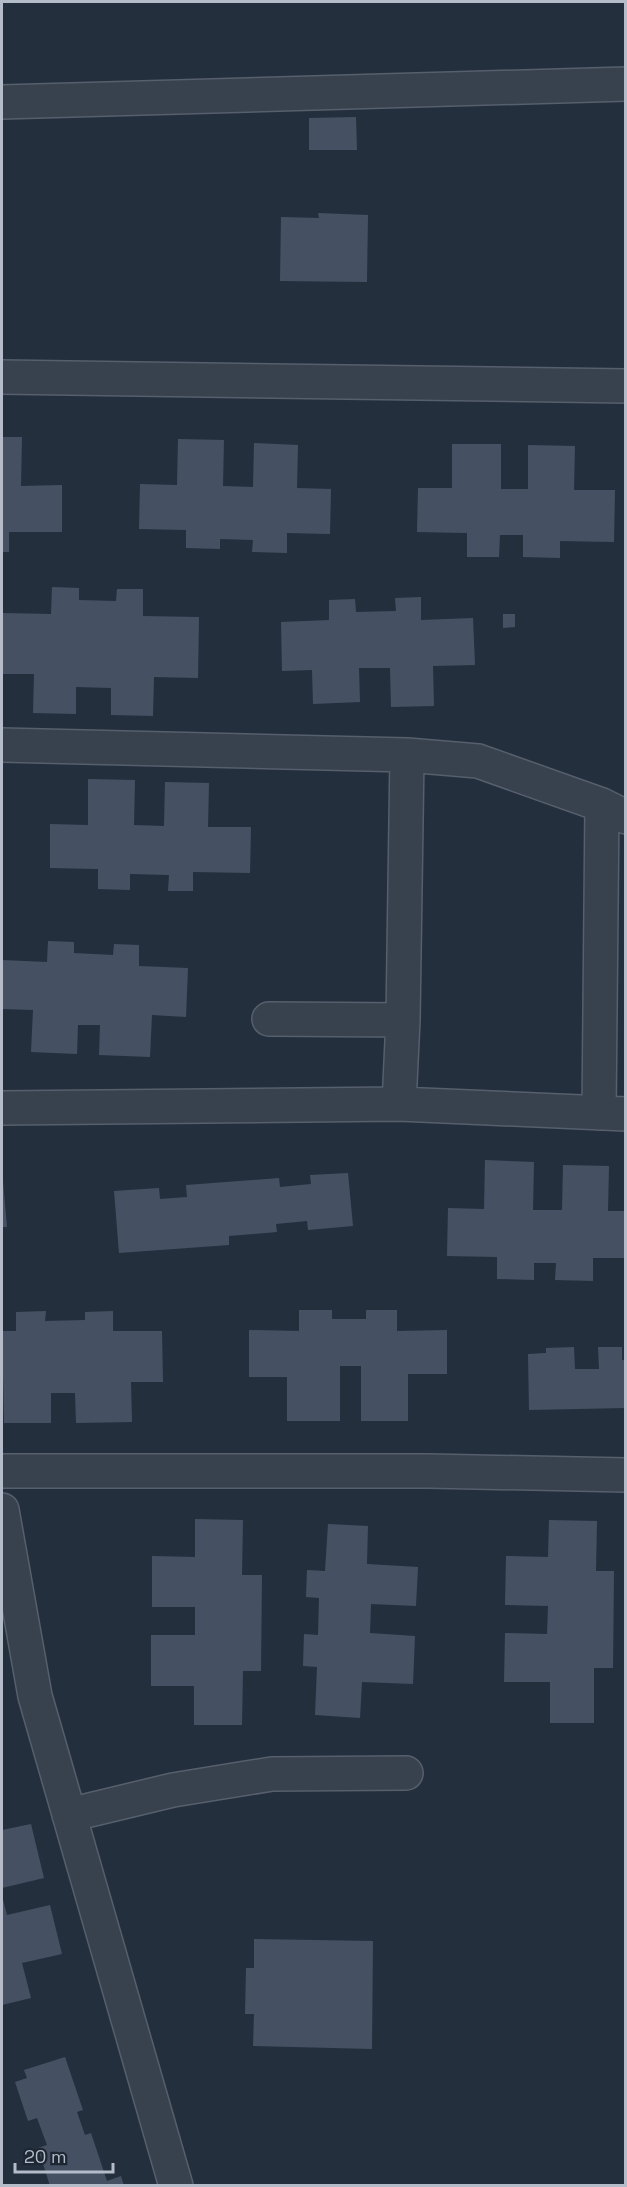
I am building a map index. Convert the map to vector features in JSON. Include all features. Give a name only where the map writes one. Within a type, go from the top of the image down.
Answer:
[{"type":"street","points":[[2,102],[626,84]]},
{"type":"street","points":[[2,377],[626,386]]},
{"type":"street","points":[[2,745],[407,755],[478,760],[614,811],[613,1114],[399,1104],[2,1108]]},
{"type":"street","points":[[399,1104],[403,1020],[407,755]]},
{"type":"street","points":[[269,1019],[403,1020]]},
{"type":"street","points":[[2,1471],[429,1471],[626,1475]]},
{"type":"street","points":[[2,1510],[35,1696],[176,2186]]},
{"type":"street","points":[[69,1815],[173,1790],[272,1774],[406,1773]]},
{"type":"building","points":[[356,117],[357,150],[309,150],[309,118]]},
{"type":"building","points":[[318,213],[368,215],[367,282],[280,281],[281,217],[319,218]]},
{"type":"building","points":[[2,437],[22,437],[21,486],[62,485],[62,532],[9,532],[9,552],[2,552]]},
{"type":"building","points":[[178,439],[224,440],[223,486],[253,487],[254,443],[298,445],[297,488],[331,489],[330,534],[287,533],[287,553],[252,552],[253,540],[220,539],[220,549],[186,548],[186,530],[139,529],[140,484],[177,485]]},
{"type":"building","points":[[452,444],[501,444],[501,489],[528,489],[528,445],[575,446],[574,490],[615,490],[614,542],[560,541],[560,558],[523,557],[523,535],[500,535],[499,557],[467,557],[467,533],[417,532],[418,488],[452,488]]},
{"type":"building","points":[[52,587],[79,588],[79,600],[116,601],[117,589],[143,589],[143,616],[199,617],[198,678],[154,677],[153,716],[111,715],[111,688],[76,687],[76,714],[33,713],[34,674],[2,674],[2,613],[51,614]]},
{"type":"building","points":[[421,597],[421,620],[473,618],[475,665],[433,666],[434,706],[391,707],[390,668],[359,668],[360,702],[313,704],[312,670],[282,671],[281,622],[329,620],[329,600],[355,599],[356,612],[396,611],[395,598]]},
{"type":"building","points":[[503,614],[515,614],[515,627],[503,628]]},
{"type":"building","points":[[88,779],[135,780],[134,825],[164,826],[165,782],[209,783],[208,827],[251,827],[250,873],[193,872],[193,891],[168,891],[169,875],[130,874],[130,890],[98,889],[98,869],[50,868],[50,824],[88,825]]},
{"type":"building","points":[[48,941],[74,942],[74,953],[113,955],[114,944],[139,945],[139,966],[188,968],[186,1017],[152,1015],[150,1057],[99,1055],[100,1025],[78,1025],[77,1054],[31,1052],[33,1010],[2,1009],[2,960],[47,962]]},
{"type":"building","points":[[485,1160],[534,1162],[533,1210],[562,1210],[563,1165],[609,1166],[608,1211],[626,1211],[626,1258],[593,1258],[593,1281],[555,1280],[556,1263],[534,1263],[534,1280],[497,1279],[497,1257],[447,1256],[448,1208],[484,1209]]},
{"type":"building","points":[[348,1173],[353,1226],[308,1230],[307,1221],[276,1224],[277,1232],[229,1236],[229,1245],[119,1253],[114,1191],[159,1188],[160,1199],[187,1197],[186,1185],[279,1178],[280,1187],[311,1184],[310,1175]]},
{"type":"building","points":[[3,1181],[7,1227],[2,1227]]},
{"type":"building","points":[[299,1310],[332,1310],[332,1319],[366,1319],[366,1310],[397,1310],[397,1331],[447,1330],[447,1374],[408,1374],[408,1421],[361,1421],[361,1366],[340,1366],[340,1421],[287,1421],[287,1377],[249,1377],[249,1330],[299,1331]]},
{"type":"building","points":[[46,1311],[45,1321],[85,1320],[85,1312],[113,1311],[113,1331],[162,1331],[163,1382],[131,1382],[132,1422],[76,1423],[75,1393],[51,1393],[51,1423],[4,1423],[2,1331],[16,1331],[16,1312]]},
{"type":"building","points":[[574,1347],[575,1369],[599,1369],[598,1347],[622,1347],[622,1360],[626,1360],[626,1408],[529,1410],[528,1354],[546,1353],[546,1348]]},
{"type":"building","points":[[195,1519],[243,1520],[242,1575],[262,1575],[261,1671],[243,1671],[242,1725],[194,1725],[194,1686],[151,1686],[151,1635],[195,1635],[195,1607],[152,1607],[152,1556],[195,1557]]},
{"type":"building","points":[[549,1520],[597,1521],[596,1571],[614,1571],[613,1668],[594,1668],[594,1723],[550,1723],[550,1682],[504,1682],[505,1633],[547,1634],[548,1606],[505,1605],[506,1556],[548,1557]]},
{"type":"building","points":[[328,1524],[368,1526],[367,1564],[418,1567],[416,1606],[371,1604],[370,1633],[415,1636],[413,1684],[362,1682],[360,1718],[315,1715],[317,1667],[303,1666],[304,1634],[318,1635],[319,1598],[306,1597],[307,1570],[325,1571]]},
{"type":"building","points":[[31,1824],[44,1878],[2,1888],[2,1830]]},
{"type":"building","points":[[2,1896],[7,1915],[50,1905],[62,1954],[22,1963],[31,1998],[2,2005]]},
{"type":"building","points":[[254,1939],[373,1941],[372,2049],[253,2046],[254,2014],[245,2014],[246,1968],[254,1968]]},
{"type":"building","points":[[65,2057],[83,2110],[77,2112],[85,2135],[91,2133],[107,2181],[121,2176],[124,2186],[50,2186],[38,2148],[47,2145],[37,2118],[28,2121],[15,2082],[27,2078],[24,2070]]}]
